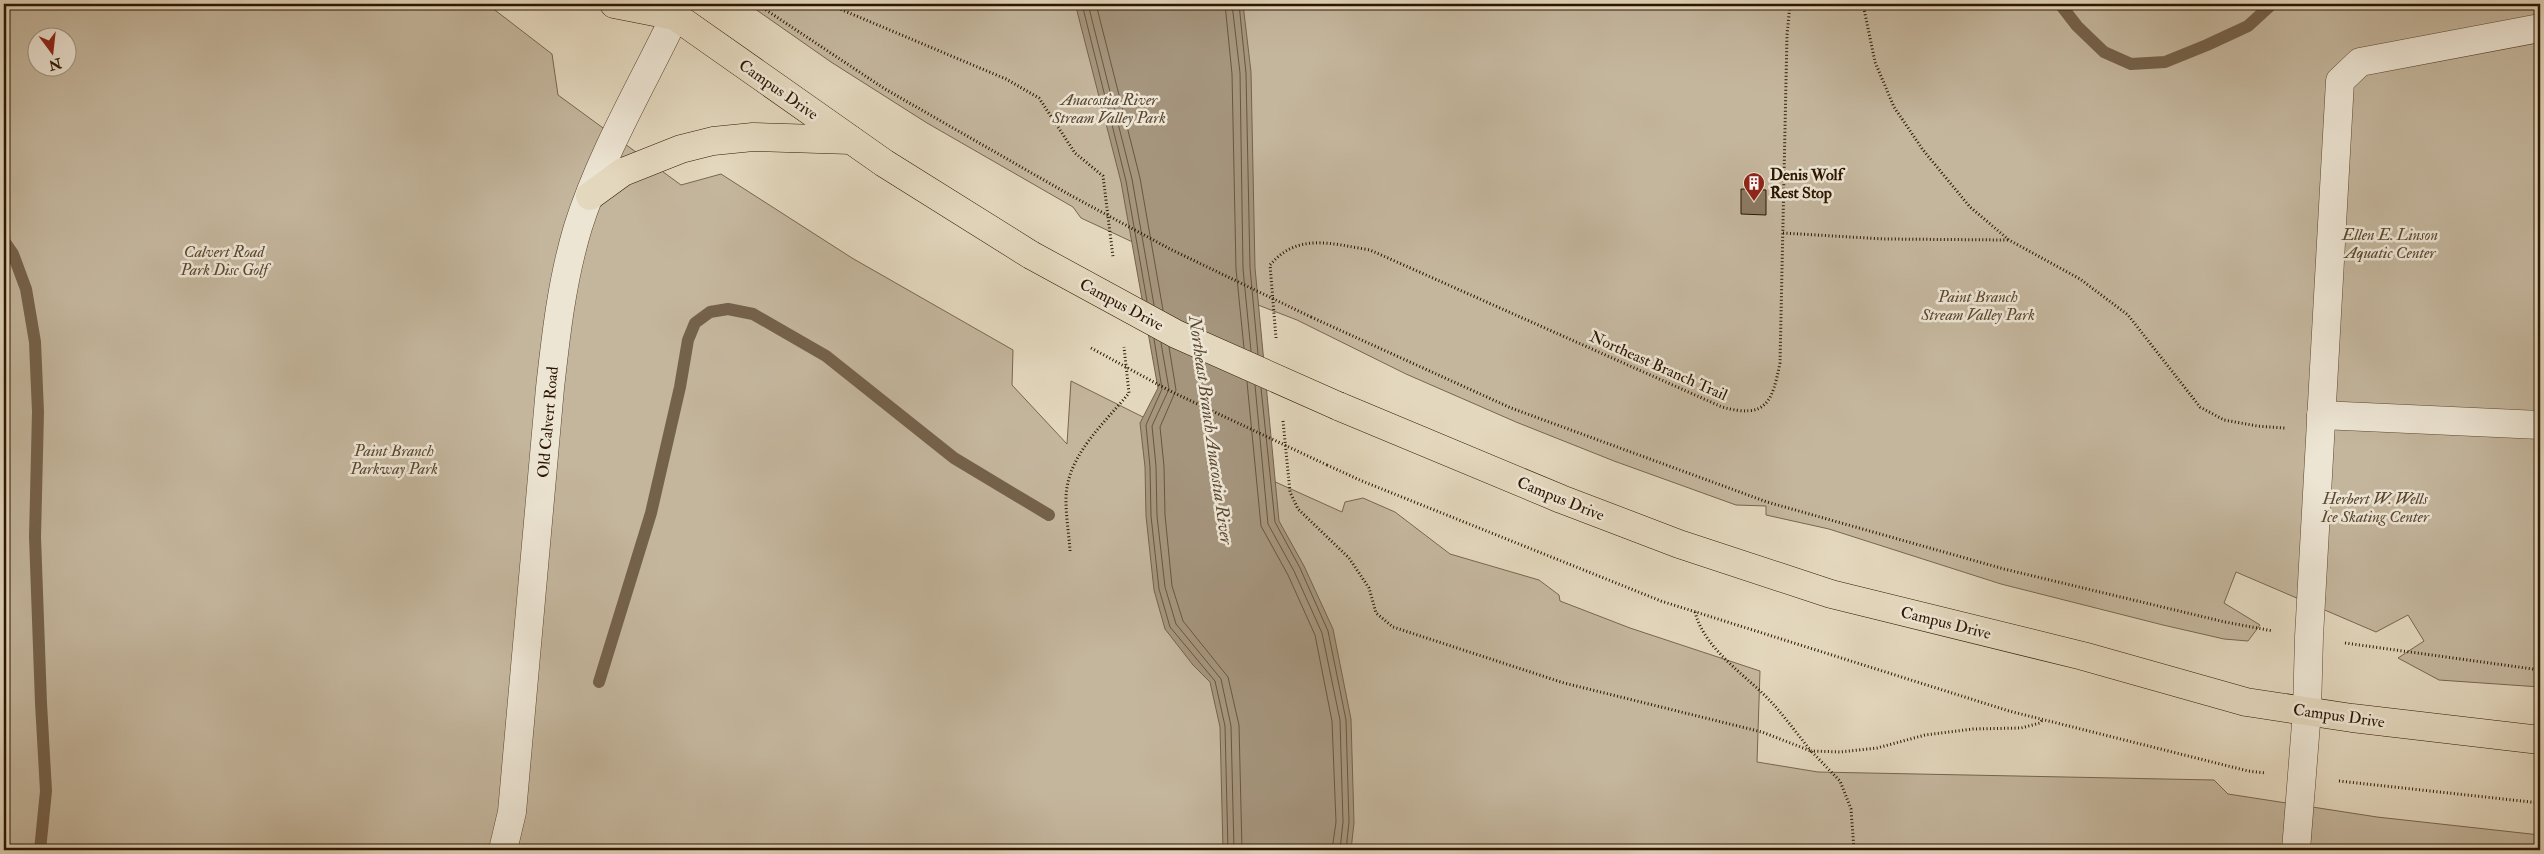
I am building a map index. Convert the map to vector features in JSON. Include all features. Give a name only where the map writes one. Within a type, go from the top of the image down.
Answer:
[{"type":"main road","name":"Campus Drive","points":[[614,4],[670,10],[884,163],[1031,255],[1176,334],[1338,406],[1561,499],[1652,533],[1830,594],[2083,656],[2246,702],[2540,740]]},
{"type":"main road","points":[[590,196],[623,172],[652,159],[713,142],[754,137],[851,140]]},
{"type":"street","name":"Old Calvert Road","points":[[503,850],[512,812],[557,319],[566,272],[590,196],[670,10]]},
{"type":"street","points":[[2296,850],[2300,777],[2308,711],[2309,637],[2340,81],[2360,62],[2540,28]]},
{"type":"street","points":[[2321,422],[2540,425]]},
{"type":"path","points":[[757,4],[885,89],[1070,195],[1170,249],[1311,318],[1511,408],[1767,502],[2004,569],[2225,622],[2384,650],[2540,670]]},
{"type":"path","name":"Northeast Branch Trail","points":[[1280,254],[1298,244],[1325,242],[1370,250],[1722,407],[1742,413],[1762,408],[1774,392],[1780,363],[1787,34],[1790,4]]},
{"type":"path","points":[[1863,4],[1875,62],[1894,107],[1922,150],[1970,207],[2009,240],[2080,279],[2128,315],[2200,407],[2224,420],[2257,426],[2321,422]]},
{"type":"path","points":[[1783,233],[1884,239],[2009,240]]},
{"type":"path","points":[[1091,348],[1172,392],[1362,481],[1661,601],[1695,612],[2043,719],[2248,771],[2540,803]]},
{"type":"path","points":[[1307,518],[1349,558],[1369,588],[1376,613],[1393,627],[1564,683],[1762,732],[1811,751],[1840,752],[1877,748],[1925,735],[1973,729],[2021,728],[2040,723],[2043,719]]},
{"type":"path","points":[[1695,612],[1698,625],[1716,648],[1774,705],[1811,751],[1840,781],[1851,809],[1854,850]]},
{"type":"green space","name":"Paint Branch Parkway Park","points":[[4,4],[487,4],[552,54],[558,95],[681,185],[721,174],[852,258],[1013,350],[1012,385],[1067,444],[1071,381],[1251,471],[1342,512],[1345,502],[1363,498],[1395,512],[1450,554],[1539,580],[1559,595],[1560,601],[1630,628],[1760,671],[1757,762],[1818,772],[2214,780],[2228,794],[2377,817],[2540,835],[2540,850],[4,850]]},
{"type":"green space","points":[[748,4],[2540,4],[2540,687],[2439,680],[2398,658],[2424,641],[2408,615],[2376,632],[2236,572],[2224,603],[2260,625],[2248,641],[2224,639],[2163,625],[2001,584],[1829,529],[1766,515],[1766,506],[1736,505],[1614,461],[1516,422],[1406,374],[1297,320],[1258,305],[1255,299],[1081,218],[1073,207],[927,123],[831,62]]},
{"type":"water","name":"Northeast Branch Anacostia River","points":[[1077,4],[1243,4],[1251,72],[1255,268],[1279,521],[1304,566],[1333,629],[1351,719],[1354,823],[1351,850],[1223,850],[1220,727],[1210,682],[1193,665],[1165,629],[1154,590],[1146,516],[1145,467],[1140,423],[1158,388],[1121,182],[1077,11]]},
{"type":"building","name":"Denis Wolf Rest Stop","points":[[1741,189],[1766,190],[1766,215],[1741,214]]},
{"type":"waterway","points":[[2060,4],[2077,26],[2104,52],[2131,64],[2165,62],[2207,45],[2248,26],[2272,4]]},
{"type":"waterway","points":[[4,241],[13,254],[26,289],[35,342],[38,412],[35,537],[46,791],[40,850]]},
{"type":"waterway","points":[[599,682],[651,513],[680,387],[688,340],[695,323],[710,312],[728,309],[753,314],[826,356],[954,458],[1049,515]]},
{"type":"place","name":"Denis Wolf Rest Stop","points":[[1754,202]]},
{"type":"park label","name":"Anacostia River Stream Valley Park","points":[[1109,108]]},
{"type":"park label","name":"Ellen E. Linson Aquatic Center","points":[[2390,243]]},
{"type":"park label","name":"Calvert Road Park Disc Golf","points":[[224,260]]},
{"type":"park label","name":"Paint Branch Stream Valley Park","points":[[1978,305]]},
{"type":"park label","name":"Herbert W. Wells Ice Skating Center","points":[[2375,507]]}]
